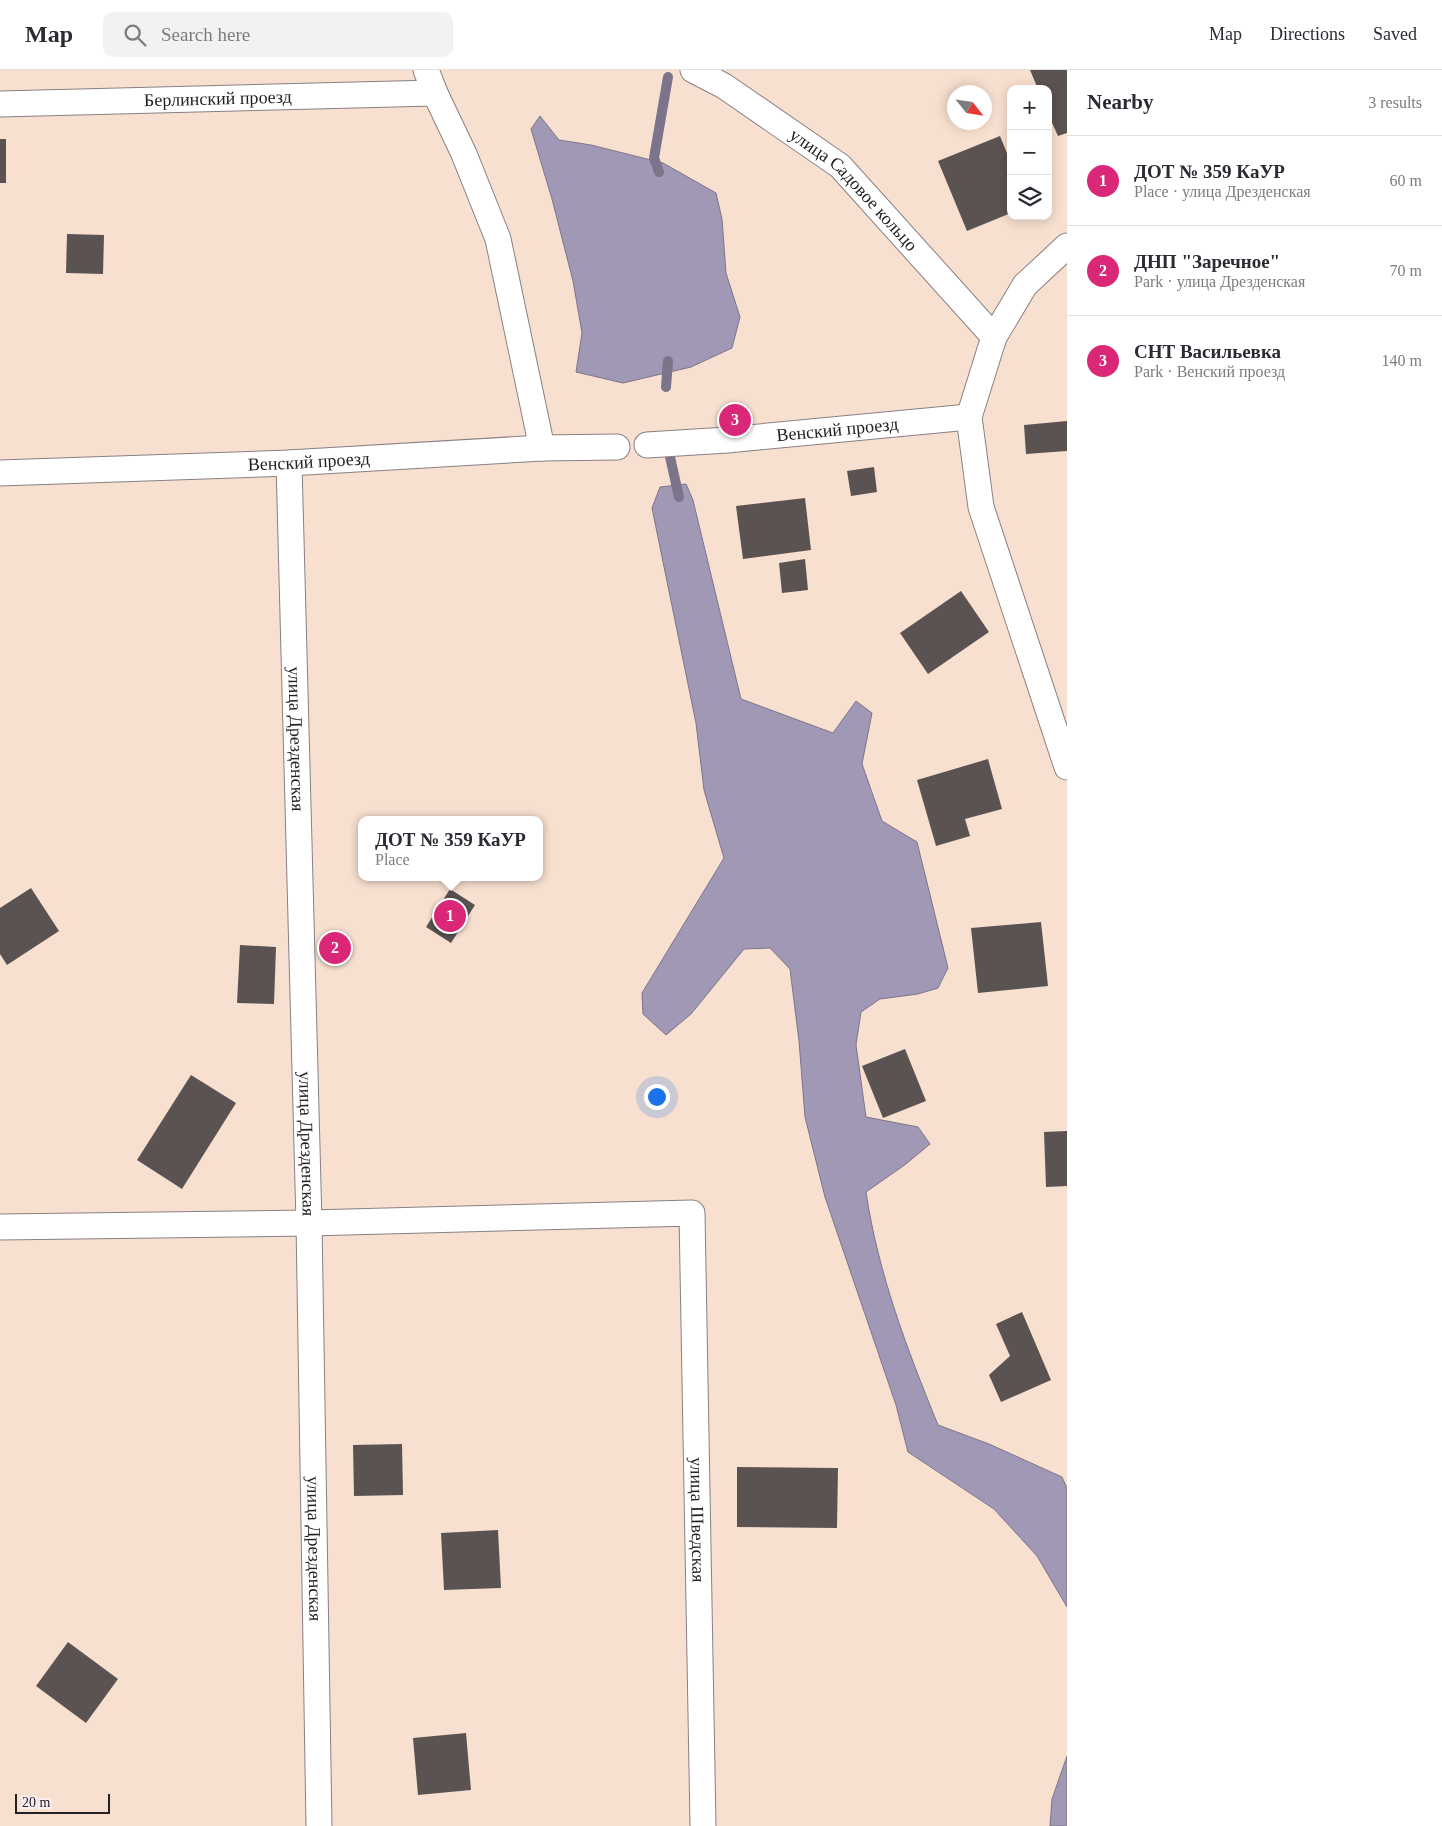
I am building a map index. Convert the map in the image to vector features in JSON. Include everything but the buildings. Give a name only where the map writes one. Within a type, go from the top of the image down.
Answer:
[{"type":"street","points":[[426,70],[464,154],[498,240],[542,448]]},
{"type":"street","name":"улица Садовое кольцо","points":[[693,70],[724,86],[840,166],[994,337]]},
{"type":"street","name":"Берлинский проезд","points":[[0,104],[435,93]]},
{"type":"street","points":[[1067,246],[1025,284],[994,337],[969,417],[981,507],[1067,767]]},
{"type":"street","name":"Венский проезд","points":[[647,445],[726,440],[969,417]]},
{"type":"street","name":"Венский проезд","points":[[0,473],[289,463],[542,448],[617,447]]},
{"type":"street","name":"улица Дрезденская","points":[[289,463],[309,1223],[319,1826]]},
{"type":"street","name":"улица Шведская","points":[[309,1223],[692,1213],[703,1826]]},
{"type":"street","points":[[0,1227],[309,1223]]},
{"type":"shaded area","points":[[0,70],[1067,70],[1067,1488],[1062,1477],[989,1444],[938,1425],[905,1344],[875,1244],[866,1192],[906,1164],[930,1144],[918,1127],[866,1117],[856,1045],[861,1012],[880,999],[918,994],[917,842],[882,821],[861,764],[871,713],[856,701],[833,733],[741,699],[694,500],[696,723],[704,790],[724,858],[642,993],[691,1014],[744,949],[770,948],[790,969],[799,1041],[805,1117],[825,1197],[896,1405],[908,1452],[994,1509],[1037,1556],[1067,1607],[1067,1756],[1052,1799],[1050,1826],[0,1826]],"holes":[[[540,116],[559,140],[722,219],[726,273],[740,317],[576,372],[582,333],[573,281],[552,199],[531,129]]]},
{"type":"shaded area","points":[[540,116],[559,140],[591,145],[663,163],[716,193],[722,219],[726,273],[740,317],[732,348],[691,367],[623,383],[576,372],[582,333],[573,281],[552,199],[531,129]]},
{"type":"shaded area","points":[[686,484],[693,500],[741,699],[833,733],[856,701],[872,713],[862,764],[882,821],[917,842],[948,968],[938,988],[918,994],[880,999],[861,1012],[856,1045],[866,1117],[918,1127],[930,1144],[906,1164],[866,1192],[871,1222],[895,1310],[915,1368],[938,1425],[989,1444],[1062,1477],[1067,1488],[1067,1607],[1037,1556],[994,1509],[908,1452],[896,1405],[825,1197],[805,1117],[799,1041],[790,969],[770,948],[744,949],[691,1014],[666,1035],[643,1014],[642,993],[724,858],[704,790],[696,723],[652,508],[660,487]]},
{"type":"shaded area","points":[[1067,1756],[1067,1826],[1050,1826],[1052,1799]]},
{"type":"waterway","points":[[659,172],[654,158],[668,77]]},
{"type":"waterway","points":[[666,387],[668,361]]},
{"type":"waterway","points":[[670,457],[679,497]]},
{"type":"place","name":"СНТ Васильевка","points":[[735,420]]},
{"type":"place","name":"ДОТ № 359 КаУР","points":[[450,916]]},
{"type":"place","name":"ДНП \"Заречное\"","points":[[335,948]]}]
